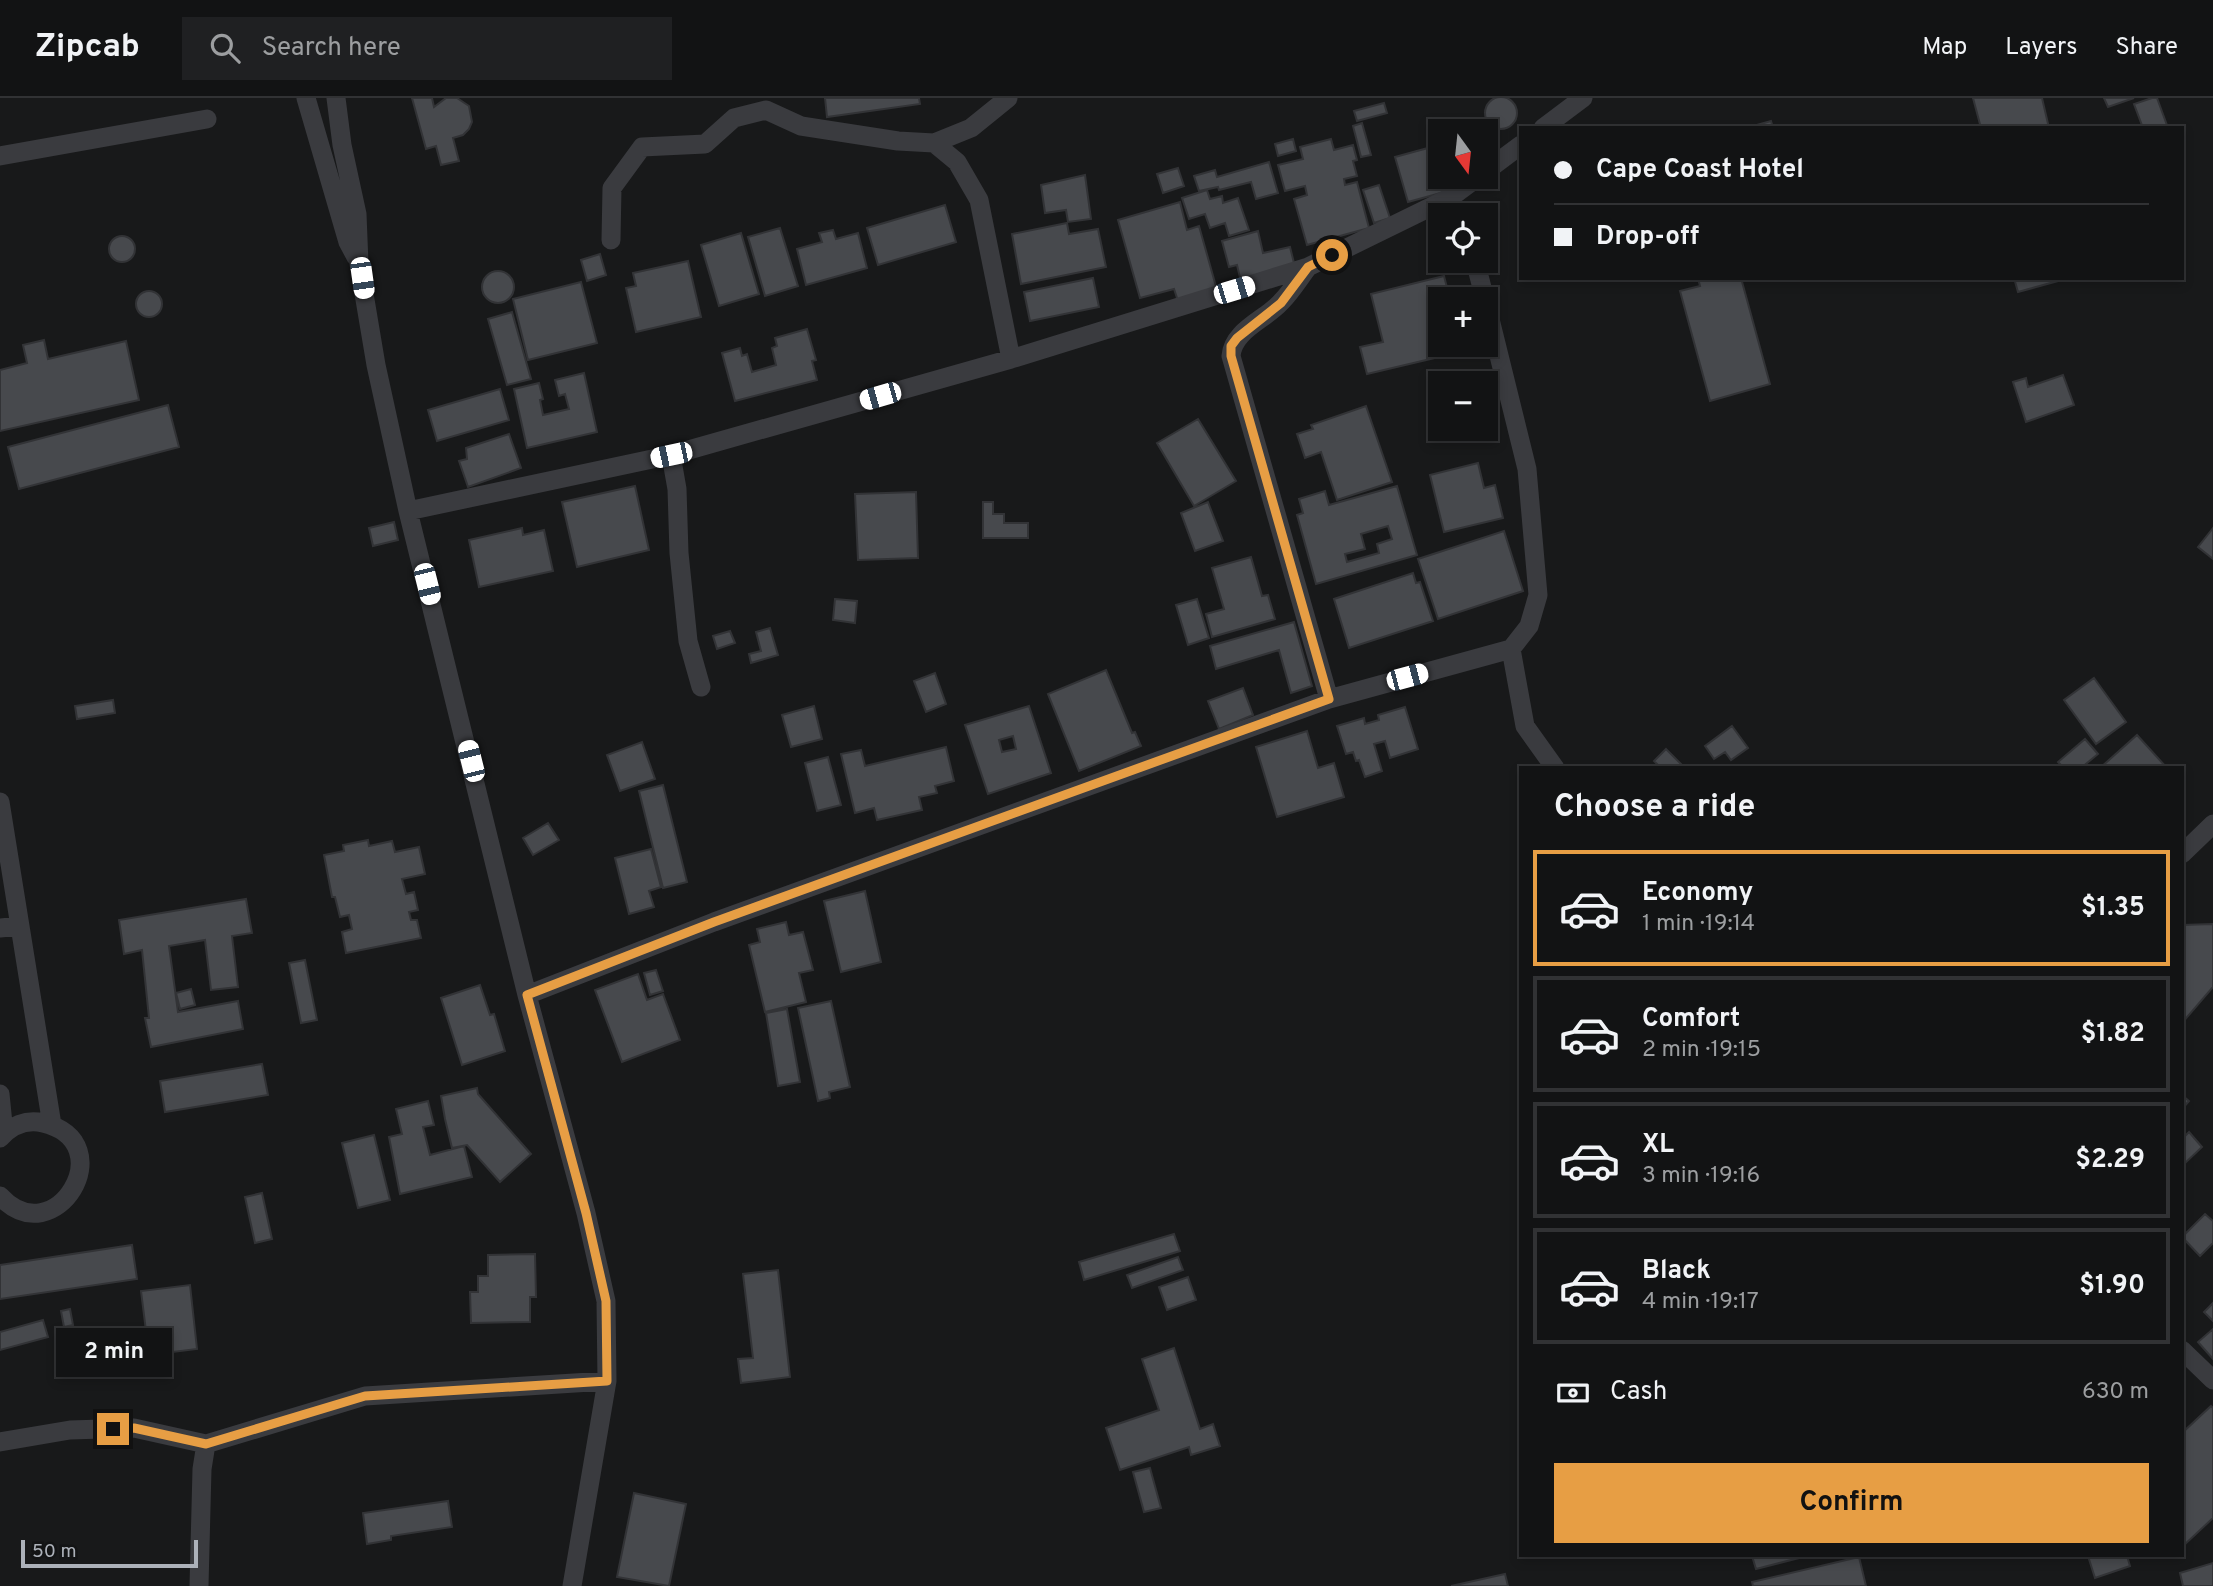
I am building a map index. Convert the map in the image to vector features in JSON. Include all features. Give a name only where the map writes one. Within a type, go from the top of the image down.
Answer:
[{"type":"street","points":[[306,98],[348,242],[359,264]]},
{"type":"street","points":[[336,98],[356,214],[359,264],[376,365],[408,511],[527,995],[586,1213],[606,1301],[607,1381],[572,1586]]},
{"type":"street","points":[[611,240],[612,188],[642,147],[705,144],[734,118],[766,110],[801,126],[898,141],[934,143],[971,128],[1008,98]]},
{"type":"street","points":[[1546,126],[1583,98]]},
{"type":"street","points":[[0,156],[207,119]]},
{"type":"street","points":[[934,143],[957,162],[979,200],[1011,359]]},
{"type":"street","points":[[1498,162],[1519,146]]},
{"type":"street","points":[[1456,203],[1468,189]]},
{"type":"street","points":[[408,511],[671,455],[1011,359],[1308,267],[1428,217]]},
{"type":"street","points":[[1308,267],[1281,303],[1237,338],[1231,346],[1231,356],[1329,699]]},
{"type":"street","points":[[527,995],[714,922],[1329,699],[1511,649],[1529,626],[1538,595],[1527,469],[1498,353]]},
{"type":"street","points":[[671,455],[677,489],[679,553],[688,641],[701,687]]},
{"type":"street","points":[[1511,649],[1525,726],[1554,766]]},
{"type":"street","points":[[0,803],[52,1125]]},
{"type":"street","points":[[2184,852],[2213,824]]},
{"type":"street","points":[[0,928],[20,926]]},
{"type":"street","points":[[0,1094],[2,1136]]},
{"type":"street","points":[[0,1196],[17,1209],[43,1212],[55,1208],[74,1190],[80,1165],[78,1152],[72,1141],[63,1131],[52,1125],[26,1122],[14,1126],[2,1136]]},
{"type":"street","points":[[2184,1352],[2213,1380]]},
{"type":"street","points":[[0,1442],[70,1430],[134,1428],[206,1444],[365,1396],[607,1381]]},
{"type":"street","points":[[199,1586],[202,1469],[206,1444]]},
{"type":"building","points":[[412,98],[432,98],[434,107],[446,98],[457,98],[469,106],[472,122],[469,129],[463,135],[453,138],[459,161],[441,165],[436,146],[426,149]]},
{"type":"building","points":[[825,98],[919,98],[920,104],[827,117]]},
{"type":"building","points":[[1495,98],[1507,98],[1516,107],[1516,119],[1507,128],[1498,128],[1498,119],[1486,119],[1486,107]]},
{"type":"building","points":[[1973,98],[2042,98],[2049,126],[1980,126]]},
{"type":"building","points":[[2104,98],[2134,98],[2108,107]]},
{"type":"building","points":[[2157,98],[2167,126],[2142,126],[2134,104]]},
{"type":"building","points":[[1384,103],[1387,113],[1357,121],[1354,111]]},
{"type":"building","points":[[1771,121],[1772,126],[1753,126]]},
{"type":"building","points":[[1362,123],[1371,155],[1361,157],[1353,126]]},
{"type":"building","points":[[1293,139],[1296,151],[1278,156],[1275,144]]},
{"type":"building","points":[[1331,139],[1334,150],[1353,145],[1357,176],[1344,179],[1345,185],[1357,182],[1369,228],[1307,245],[1294,199],[1307,195],[1305,186],[1285,191],[1278,165],[1303,159],[1300,147]]},
{"type":"building","points":[[1428,148],[1428,189],[1448,191],[1408,202],[1395,157]]},
{"type":"building","points":[[1269,162],[1278,193],[1256,199],[1251,182],[1219,190],[1218,187],[1199,191],[1194,176],[1215,170],[1217,177]]},
{"type":"building","points":[[1178,168],[1184,186],[1163,193],[1157,174]]},
{"type":"building","points":[[1085,175],[1091,219],[1068,222],[1066,210],[1045,213],[1041,185]]},
{"type":"building","points":[[1379,185],[1390,218],[1374,223],[1363,190]]},
{"type":"building","points":[[1207,190],[1210,199],[1222,196],[1223,203],[1238,198],[1249,230],[1229,236],[1225,223],[1210,228],[1205,214],[1189,219],[1182,198]]},
{"type":"building","points":[[1180,202],[1187,230],[1199,226],[1217,290],[1178,301],[1174,289],[1140,298],[1118,220]]},
{"type":"building","points":[[945,205],[956,242],[878,265],[867,228]]},
{"type":"building","points":[[1067,223],[1069,234],[1098,229],[1106,267],[1021,284],[1012,234]]},
{"type":"building","points":[[780,228],[798,286],[765,296],[748,237]]},
{"type":"building","points":[[833,230],[836,239],[858,233],[867,268],[806,285],[797,249],[822,242],[819,233]]},
{"type":"building","points":[[1258,231],[1263,253],[1290,247],[1295,267],[1241,282],[1237,265],[1229,267],[1222,241]]},
{"type":"building","points":[[741,233],[759,294],[719,306],[701,245]]},
{"type":"building","points":[[122,236],[131,240],[135,249],[131,258],[122,262],[113,258],[109,249],[113,240]]},
{"type":"building","points":[[600,254],[606,275],[587,281],[581,260]]},
{"type":"building","points":[[688,261],[701,317],[636,332],[626,288],[636,286],[633,273]]},
{"type":"building","points":[[498,271],[509,276],[514,287],[509,298],[498,303],[487,298],[482,287],[487,276]]},
{"type":"building","points":[[1444,276],[1447,287],[1428,287],[1428,357],[1439,357],[1367,374],[1360,347],[1383,342],[1371,294]]},
{"type":"building","points":[[1093,278],[1099,307],[1030,321],[1024,292]]},
{"type":"building","points":[[1698,280],[1742,280],[1770,384],[1710,401],[1680,291],[1700,286]]},
{"type":"building","points":[[2015,280],[2062,280],[2018,292]]},
{"type":"building","points":[[581,282],[597,343],[528,360],[513,299]]},
{"type":"building","points":[[149,291],[158,295],[162,304],[158,313],[149,317],[140,313],[136,304],[140,295]]},
{"type":"building","points":[[512,312],[531,379],[507,385],[488,319]]},
{"type":"building","points":[[807,329],[816,360],[812,361],[817,380],[735,401],[722,353],[740,348],[742,356],[747,354],[752,372],[776,365],[772,348],[777,346],[775,338]]},
{"type":"building","points":[[44,340],[48,359],[126,341],[139,400],[0,431],[0,370],[27,363],[23,345]]},
{"type":"building","points":[[584,373],[597,432],[527,448],[514,389],[539,383],[543,415],[569,409],[565,394],[559,396],[555,380]]},
{"type":"building","points":[[2063,375],[2074,405],[2026,422],[2013,382],[2026,378],[2028,387]]},
{"type":"building","points":[[500,389],[509,420],[437,441],[428,410]]},
{"type":"building","points":[[168,405],[179,447],[19,489],[8,447]]},
{"type":"building","points":[[1366,406],[1392,482],[1337,500],[1321,452],[1305,458],[1297,434],[1313,429],[1311,425]]},
{"type":"building","points":[[1198,419],[1236,481],[1194,506],[1157,443]]},
{"type":"building","points":[[509,434],[521,468],[468,487],[459,461],[467,459],[466,448]]},
{"type":"building","points":[[1478,463],[1484,488],[1495,485],[1503,518],[1444,532],[1430,475]]},
{"type":"building","points":[[635,486],[649,550],[577,567],[562,502]]},
{"type":"building","points":[[1397,486],[1417,555],[1316,584],[1297,515],[1303,513],[1299,499],[1325,491],[1329,505]],"holes":[[[1388,526],[1392,539],[1377,544],[1379,553],[1347,562],[1345,554],[1365,549],[1361,534]]]},
{"type":"building","points":[[916,492],[918,558],[858,560],[855,494]]},
{"type":"building","points":[[983,502],[993,502],[993,514],[1004,514],[1004,523],[1028,523],[1028,538],[983,538]]},
{"type":"building","points":[[1208,502],[1223,541],[1195,551],[1181,513]]},
{"type":"building","points":[[394,522],[398,540],[373,546],[369,528]]},
{"type":"building","points":[[522,528],[523,535],[544,530],[553,571],[479,587],[469,540]]},
{"type":"building","points":[[2213,528],[2213,559],[2198,547]]},
{"type":"building","points":[[1504,531],[1523,591],[1438,619],[1418,559]]},
{"type":"building","points":[[1251,557],[1262,596],[1268,595],[1275,619],[1212,637],[1206,614],[1224,609],[1212,568]]},
{"type":"building","points":[[1413,573],[1416,583],[1420,582],[1433,621],[1349,648],[1334,599]]},
{"type":"building","points":[[835,599],[857,601],[855,623],[833,620]]},
{"type":"building","points":[[1197,599],[1209,638],[1188,645],[1176,605]]},
{"type":"building","points":[[1294,622],[1312,686],[1291,693],[1279,650],[1216,669],[1210,646]]},
{"type":"building","points":[[770,628],[778,655],[751,663],[749,654],[761,651],[756,632]]},
{"type":"building","points":[[730,631],[735,643],[717,649],[713,636]]},
{"type":"building","points":[[1106,670],[1132,733],[1135,732],[1141,746],[1079,771],[1048,694]]},
{"type":"building","points":[[935,673],[946,704],[926,712],[914,681]]},
{"type":"building","points":[[2094,678],[2126,722],[2096,744],[2064,700]]},
{"type":"building","points":[[1243,688],[1253,715],[1219,729],[1208,701]]},
{"type":"building","points":[[113,700],[115,713],[77,719],[75,706]]},
{"type":"building","points":[[814,706],[822,739],[791,747],[782,715]]},
{"type":"building","points":[[1029,706],[1051,773],[988,794],[965,725]],"holes":[[[1013,736],[1016,749],[1002,752],[999,740]]]},
{"type":"building","points":[[1405,707],[1418,749],[1390,758],[1385,741],[1374,744],[1382,771],[1365,777],[1353,752],[1346,754],[1337,726],[1364,718],[1365,724],[1379,720],[1378,715]]},
{"type":"building","points":[[1732,726],[1748,748],[1731,760],[1725,752],[1714,759],[1705,746]]},
{"type":"building","points":[[1307,731],[1318,768],[1334,763],[1344,797],[1277,817],[1256,747]]},
{"type":"building","points":[[2137,735],[2165,766],[2102,766]]},
{"type":"building","points":[[2085,739],[2098,754],[2083,766],[2062,766],[2058,762]]},
{"type":"building","points":[[642,742],[655,779],[620,791],[607,755]]},
{"type":"building","points":[[946,747],[954,781],[935,786],[937,793],[919,797],[922,810],[877,820],[874,808],[855,813],[841,754],[861,750],[865,766]]},
{"type":"building","points":[[1666,749],[1683,766],[1659,766],[1654,761]]},
{"type":"building","points":[[828,757],[841,805],[817,811],[805,763]]},
{"type":"building","points":[[663,785],[687,882],[663,888],[639,791]]},
{"type":"building","points":[[548,823],[559,840],[533,855],[523,838]]},
{"type":"building","points":[[368,840],[369,846],[392,841],[395,852],[419,847],[425,874],[402,879],[406,894],[414,892],[418,910],[409,912],[411,920],[417,920],[421,938],[346,953],[342,932],[352,929],[349,915],[340,917],[335,897],[332,897],[324,855],[344,851],[343,845]]},
{"type":"building","points":[[651,849],[661,887],[649,891],[654,907],[629,914],[615,858]]},
{"type":"building","points":[[865,891],[881,962],[841,972],[824,901]]},
{"type":"building","points":[[246,899],[252,933],[232,936],[238,987],[211,990],[205,940],[169,946],[178,1012],[238,1001],[243,1029],[151,1047],[145,1018],[149,1018],[142,950],[124,954],[119,920]]},
{"type":"building","points":[[786,922],[789,935],[803,932],[813,970],[799,973],[806,1002],[765,1012],[749,945],[760,942],[757,929]]},
{"type":"building","points":[[2213,924],[2213,987],[2184,1021],[2184,925]]},
{"type":"building","points":[[305,960],[317,1020],[301,1023],[289,963]]},
{"type":"building","points":[[656,970],[663,991],[650,995],[644,973]]},
{"type":"building","points":[[638,974],[647,1000],[663,994],[680,1040],[622,1062],[595,990]]},
{"type":"building","points":[[480,985],[490,1015],[494,1014],[505,1051],[462,1065],[441,998]]},
{"type":"building","points":[[191,989],[195,1005],[180,1009],[176,993]]},
{"type":"building","points":[[831,1001],[850,1087],[829,1092],[830,1098],[818,1101],[798,1008]]},
{"type":"building","points":[[787,1009],[800,1082],[778,1086],[766,1013]]},
{"type":"building","points":[[262,1064],[268,1095],[165,1112],[160,1081]]},
{"type":"building","points":[[477,1088],[478,1094],[531,1154],[500,1182],[467,1145],[452,1148],[441,1096]]},
{"type":"building","points":[[428,1101],[434,1125],[423,1127],[430,1155],[464,1146],[472,1177],[400,1194],[389,1137],[402,1134],[396,1109]]},
{"type":"building","points":[[2189,1132],[2202,1147],[2184,1164],[2184,1137]]},
{"type":"building","points":[[374,1135],[390,1200],[358,1208],[342,1143]]},
{"type":"building","points":[[262,1193],[272,1239],[255,1243],[245,1197]]},
{"type":"building","points":[[2205,1214],[2213,1221],[2213,1243],[2200,1256],[2184,1239],[2184,1235]]},
{"type":"building","points":[[1174,1234],[1180,1251],[1084,1280],[1079,1262]]},
{"type":"building","points":[[132,1245],[137,1279],[0,1299],[0,1265]]},
{"type":"building","points":[[535,1254],[536,1297],[530,1297],[530,1322],[471,1323],[470,1292],[478,1292],[478,1276],[488,1276],[488,1255]]},
{"type":"building","points":[[1178,1257],[1183,1270],[1132,1288],[1127,1275]]},
{"type":"building","points":[[778,1270],[790,1377],[741,1383],[738,1359],[753,1358],[743,1274]]},
{"type":"building","points":[[1188,1277],[1196,1300],[1167,1310],[1159,1287]]},
{"type":"building","points":[[190,1285],[197,1349],[149,1355],[141,1291]]},
{"type":"building","points":[[2213,1303],[2213,1321],[2204,1312]]},
{"type":"building","points":[[70,1309],[73,1325],[64,1327],[61,1311]]},
{"type":"building","points":[[43,1320],[48,1337],[0,1350],[0,1332]]},
{"type":"building","points":[[2213,1329],[2213,1359],[2198,1342]]},
{"type":"building","points":[[1174,1348],[1200,1429],[1213,1424],[1220,1446],[1191,1455],[1189,1447],[1120,1470],[1106,1428],[1159,1410],[1142,1359]]},
{"type":"building","points":[[2211,1406],[2213,1408],[2213,1518],[2184,1545],[2184,1431]]},
{"type":"building","points":[[1150,1468],[1161,1508],[1144,1512],[1133,1472]]},
{"type":"building","points":[[634,1493],[686,1504],[669,1586],[617,1577]]},
{"type":"building","points":[[448,1501],[452,1527],[391,1536],[391,1540],[367,1544],[363,1513]]},
{"type":"building","points":[[1752,1557],[1803,1557],[1756,1569]]},
{"type":"building","points":[[1859,1557],[1866,1586],[1753,1586],[1752,1582]]},
{"type":"building","points":[[2088,1557],[2127,1557],[2130,1566],[2095,1578]]},
{"type":"building","points":[[2213,1563],[2213,1586],[2183,1586],[2180,1573]]},
{"type":"building","points":[[1505,1574],[1508,1586],[1451,1586]]},
{"type":"route","points":[[113,1429],[134,1428],[206,1444],[365,1396],[607,1381],[606,1301],[586,1213],[527,995],[714,922],[1329,699],[1231,356],[1231,346],[1237,338],[1281,303],[1308,267],[1332,255]]}]
